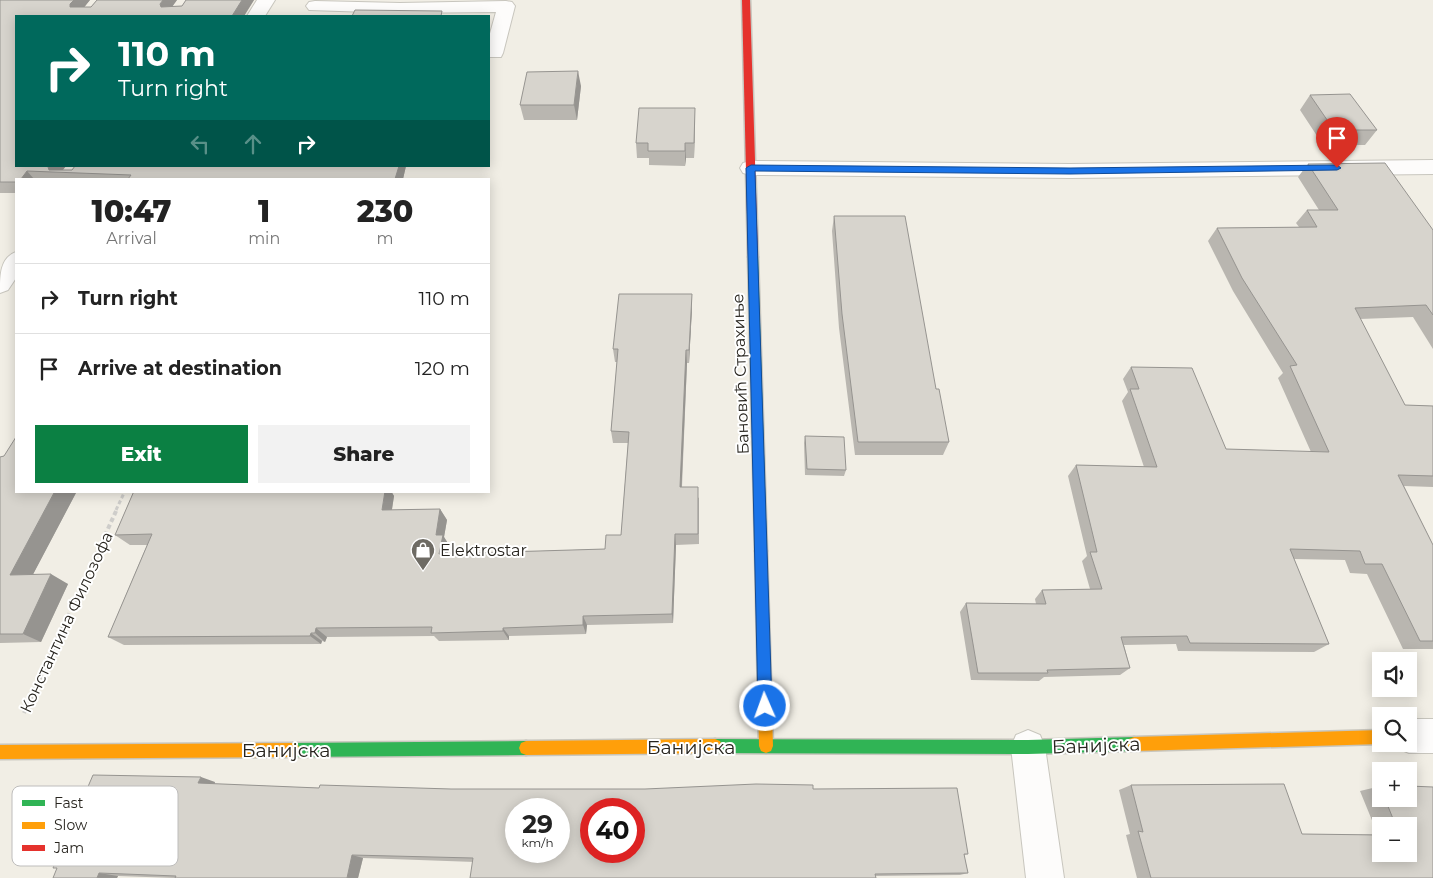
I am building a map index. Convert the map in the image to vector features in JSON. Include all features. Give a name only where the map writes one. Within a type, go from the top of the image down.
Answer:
[{"type":"street","points":[[257,15],[266,0]]},
{"type":"street","name":"Бановић Страхиње","points":[[746,0],[766,746]]},
{"type":"street","points":[[316,7],[506,6],[494,53]]},
{"type":"street","points":[[751,168],[1070,171],[1433,167]]},
{"type":"street","points":[[0,284],[15,262]]},
{"type":"street","points":[[1417,736],[1433,736]]},
{"type":"street","name":"Банијска","points":[[3,753],[766,746],[1028,747],[1372,737]]},
{"type":"street","points":[[1028,747],[1044,878]]},
{"type":"path","name":"Константина Филозофа","points":[[3,753],[124,493]]},
{"type":"building","points":[[0,0],[74,0],[70,7],[91,7],[97,0],[163,0],[160,4],[161,7],[182,6],[186,0],[242,0],[233,15],[15,15],[15,167],[48,167],[49,170],[72,170],[74,167],[399,167],[395,178],[129,178],[131,175],[27,171],[22,178],[15,178],[15,182],[0,182]]},
{"type":"building","points":[[355,10],[442,11],[441,15],[352,15]]},
{"type":"building","points":[[578,71],[574,105],[520,105],[527,72]]},
{"type":"building","points":[[1350,94],[1377,130],[1334,130],[1310,95]]},
{"type":"building","points":[[639,108],[695,108],[694,143],[685,143],[685,151],[648,151],[648,143],[636,143]]},
{"type":"building","points":[[1385,163],[1433,230],[1433,315],[1426,305],[1355,308],[1405,405],[1433,406],[1433,476],[1398,475],[1433,545],[1433,641],[1420,641],[1382,564],[1365,564],[1360,551],[1290,549],[1329,644],[1190,643],[1187,636],[1121,637],[1130,668],[1047,670],[1048,673],[978,673],[966,603],[1046,604],[1042,590],[1102,589],[1090,552],[1097,552],[1076,465],[1157,467],[1130,389],[1139,389],[1131,367],[1192,368],[1226,449],[1329,452],[1290,366],[1297,365],[1242,278],[1217,228],[1317,227],[1307,210],[1338,210],[1308,164]]},
{"type":"building","points":[[834,216],[905,216],[936,389],[939,389],[949,442],[858,442],[842,314]]},
{"type":"building","points":[[619,294],[692,294],[689,350],[686,350],[680,487],[698,487],[698,534],[675,534],[672,614],[583,616],[583,625],[503,628],[503,631],[431,633],[432,627],[316,628],[315,633],[311,633],[310,636],[108,637],[152,534],[115,535],[133,493],[385,493],[382,510],[440,509],[436,535],[443,535],[439,554],[605,549],[606,535],[621,535],[629,432],[611,431],[618,349],[613,349]]},
{"type":"building","points":[[805,436],[844,437],[846,470],[807,469]]},
{"type":"building","points":[[15,439],[15,493],[54,493],[10,575],[51,574],[23,634],[0,634],[0,457],[4,456]]},
{"type":"building","points":[[93,775],[201,777],[198,783],[319,788],[320,785],[451,789],[645,789],[756,784],[813,785],[813,789],[957,788],[968,854],[964,854],[968,873],[875,874],[876,878],[470,878],[473,858],[352,855],[347,878],[175,878],[176,876],[99,873],[97,878],[53,878],[57,868],[53,868],[54,866],[178,866],[178,786],[88,786]]},
{"type":"building","points":[[1284,784],[1302,834],[1372,835],[1372,862],[1417,862],[1417,817],[1392,817],[1388,807],[1417,807],[1417,786],[1433,787],[1433,878],[1151,878],[1138,831],[1143,832],[1131,785]]},
{"type":"traffic: fast","points":[[753,257],[761,551]]},
{"type":"traffic: fast","points":[[715,746],[1028,747],[1134,744]]},
{"type":"traffic: fast","points":[[293,750],[526,748]]},
{"type":"traffic: slow","points":[[761,551],[766,746]]},
{"type":"traffic: slow","points":[[1134,744],[1372,737]]},
{"type":"traffic: slow","points":[[526,748],[715,746]]},
{"type":"traffic: slow","points":[[0,752],[293,750]]},
{"type":"traffic: jam","points":[[746,0],[753,257]]},
{"type":"place","name":"Elektrostar","points":[[423,571]]},
{"type":"route","points":[[765,706],[751,168],[1070,171],[1337,168]]}]
